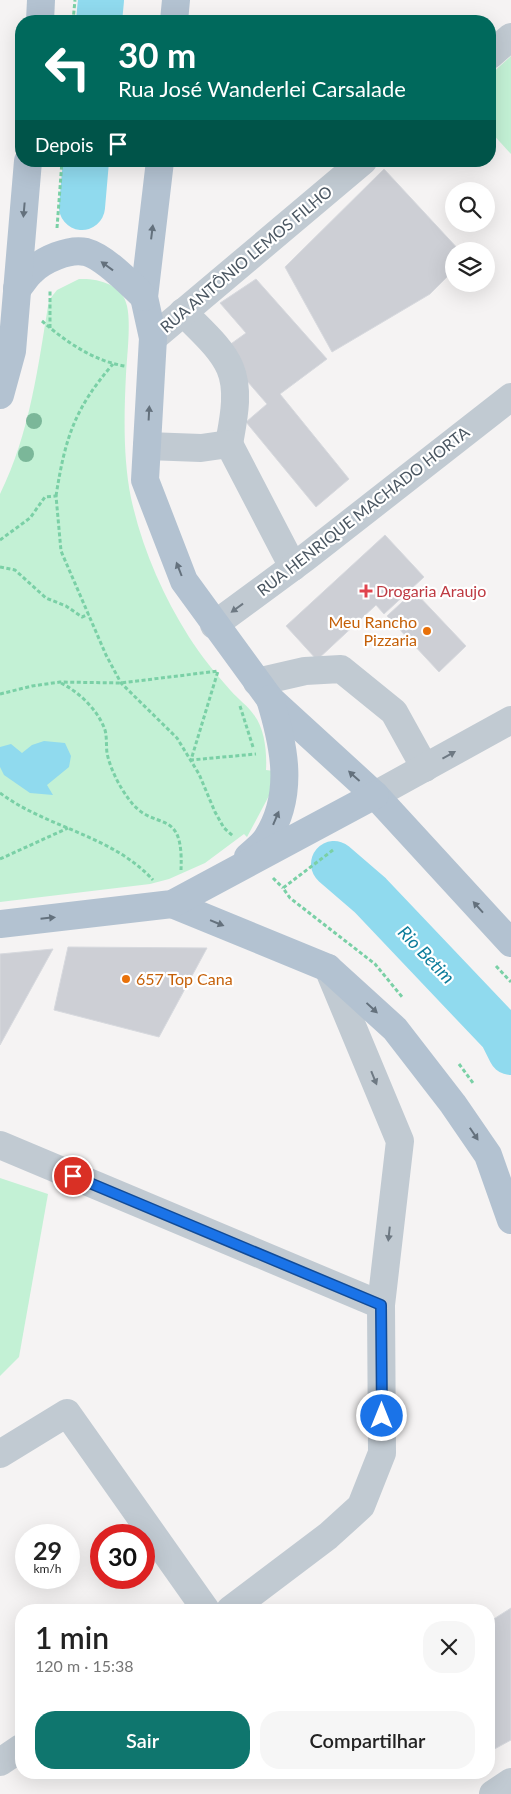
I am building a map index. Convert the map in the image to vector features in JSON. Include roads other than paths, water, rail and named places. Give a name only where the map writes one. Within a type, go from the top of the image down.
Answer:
[{"type":"main road","points":[[41,15],[42,0]]},
{"type":"main road","points":[[175,15],[176,0]]},
{"type":"main road","points":[[0,394],[12,351],[28,167]]},
{"type":"main road","points":[[159,167],[144,297],[153,338],[145,480],[184,581],[263,691],[375,795],[511,943]]},
{"type":"main road","points":[[17,294],[32,271],[50,258],[86,252],[123,277],[144,297]]},
{"type":"main road","points":[[247,861],[266,840],[275,822],[283,798],[282,741],[263,691]]},
{"type":"main road","points":[[0,924],[172,904],[247,861],[375,795]]},
{"type":"main road","points":[[172,904],[328,968],[394,1029],[453,1104],[488,1155],[511,1220]]},
{"type":"street","points":[[496,50],[511,37]]},
{"type":"street","name":"RUA ANTÔNIO LEMOS FILHO","points":[[153,338],[356,167]]},
{"type":"street","points":[[183,312],[219,351],[231,370],[235,407],[229,444],[293,567]]},
{"type":"street","name":"RUA HENRIQUE MACHADO HORTA","points":[[214,625],[293,567],[511,397]]},
{"type":"street","points":[[147,446],[201,448],[229,444]]},
{"type":"street","points":[[263,691],[305,671],[341,669],[394,712],[425,768]]},
{"type":"street","points":[[375,795],[511,720]]},
{"type":"street","points":[[238,1604],[328,1536],[361,1506],[382,1453],[381,1305],[400,1141],[328,968]]},
{"type":"street","points":[[0,1145],[381,1305]]},
{"type":"street","points":[[0,1454],[67,1413],[202,1604]]},
{"type":"street","points":[[0,1762],[15,1752]]},
{"type":"street","points":[[493,1794],[511,1782]]},
{"type":"water","points":[[44,741],[65,743],[71,756],[69,767],[47,785],[53,795],[30,793],[4,775],[0,767],[0,747],[11,744],[22,753],[32,745]]},
{"type":"waterway","name":"Rio Betim","points":[[100,15],[101,0]]},
{"type":"waterway","name":"Rio Betim","points":[[82,207],[85,167]]},
{"type":"waterway","name":"Rio Betim","points":[[334,864],[370,895],[502,1034],[511,1052]]},
{"type":"place","name":"Drogaria Araujo","points":[[366,591]]},
{"type":"place","name":"Meu Rancho Pizzaria","points":[[427,631]]},
{"type":"place","name":"657 Top Cana","points":[[126,979]]}]
